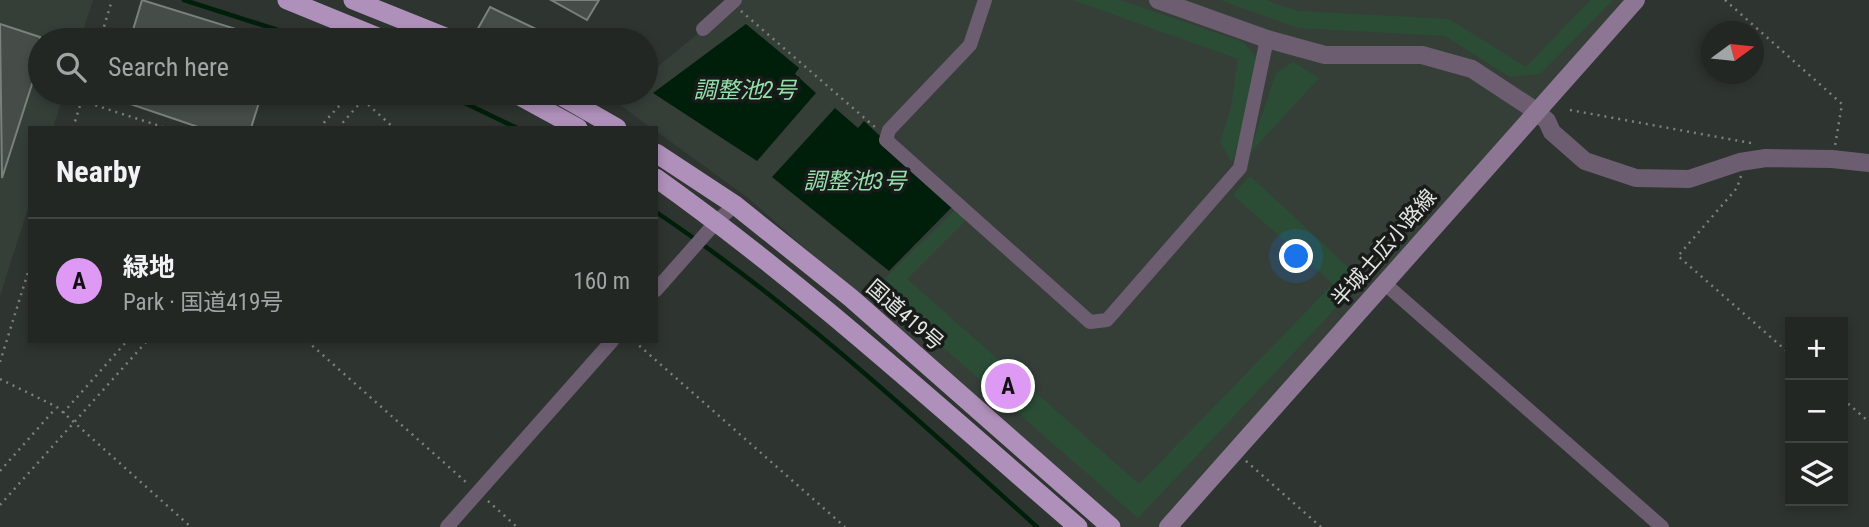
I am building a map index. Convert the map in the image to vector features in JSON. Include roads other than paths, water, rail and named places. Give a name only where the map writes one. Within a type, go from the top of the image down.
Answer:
[{"type":"highway","points":[[287,0],[356,28]]},
{"type":"highway","points":[[353,0],[423,28]]},
{"type":"highway","points":[[536,105],[574,126]]},
{"type":"highway","points":[[577,105],[614,126]]},
{"type":"highway","name":"国道419号","points":[[658,154],[736,205],[851,298],[1111,527]]},
{"type":"highway","points":[[658,179],[716,221],[835,317],[1078,527]]},
{"type":"main road","name":"半城土広小路線","points":[[1168,527],[1636,0]]},
{"type":"street","points":[[985,0],[970,45],[886,134],[886,140],[1090,322],[1107,320],[1240,168],[1267,39]]},
{"type":"street","points":[[1158,0],[1267,39],[1325,55],[1422,55],[1472,69],[1536,111],[1547,121],[1552,132],[1585,161],[1636,178],[1689,179],[1745,161],[1832,159],[1869,163]]},
{"type":"street","points":[[703,29],[734,2]]},
{"type":"street","points":[[658,288],[716,221],[736,205]]},
{"type":"street","points":[[1384,282],[1662,527]]},
{"type":"street","points":[[447,527],[610,343]]},
{"type":"water","name":"調整池2号","points":[[746,24],[799,68],[795,74],[816,93],[757,161],[658,96],[658,89]]},
{"type":"water","name":"調整池3号","points":[[835,108],[858,128],[864,121],[954,205],[889,271],[772,177]]},
{"type":"waterway","points":[[184,0],[272,28]]},
{"type":"waterway","points":[[469,105],[513,126]]},
{"type":"waterway","points":[[658,213],[707,247],[805,323],[1037,527]]},
{"type":"place","name":"緑地","points":[[1008,386]]}]
